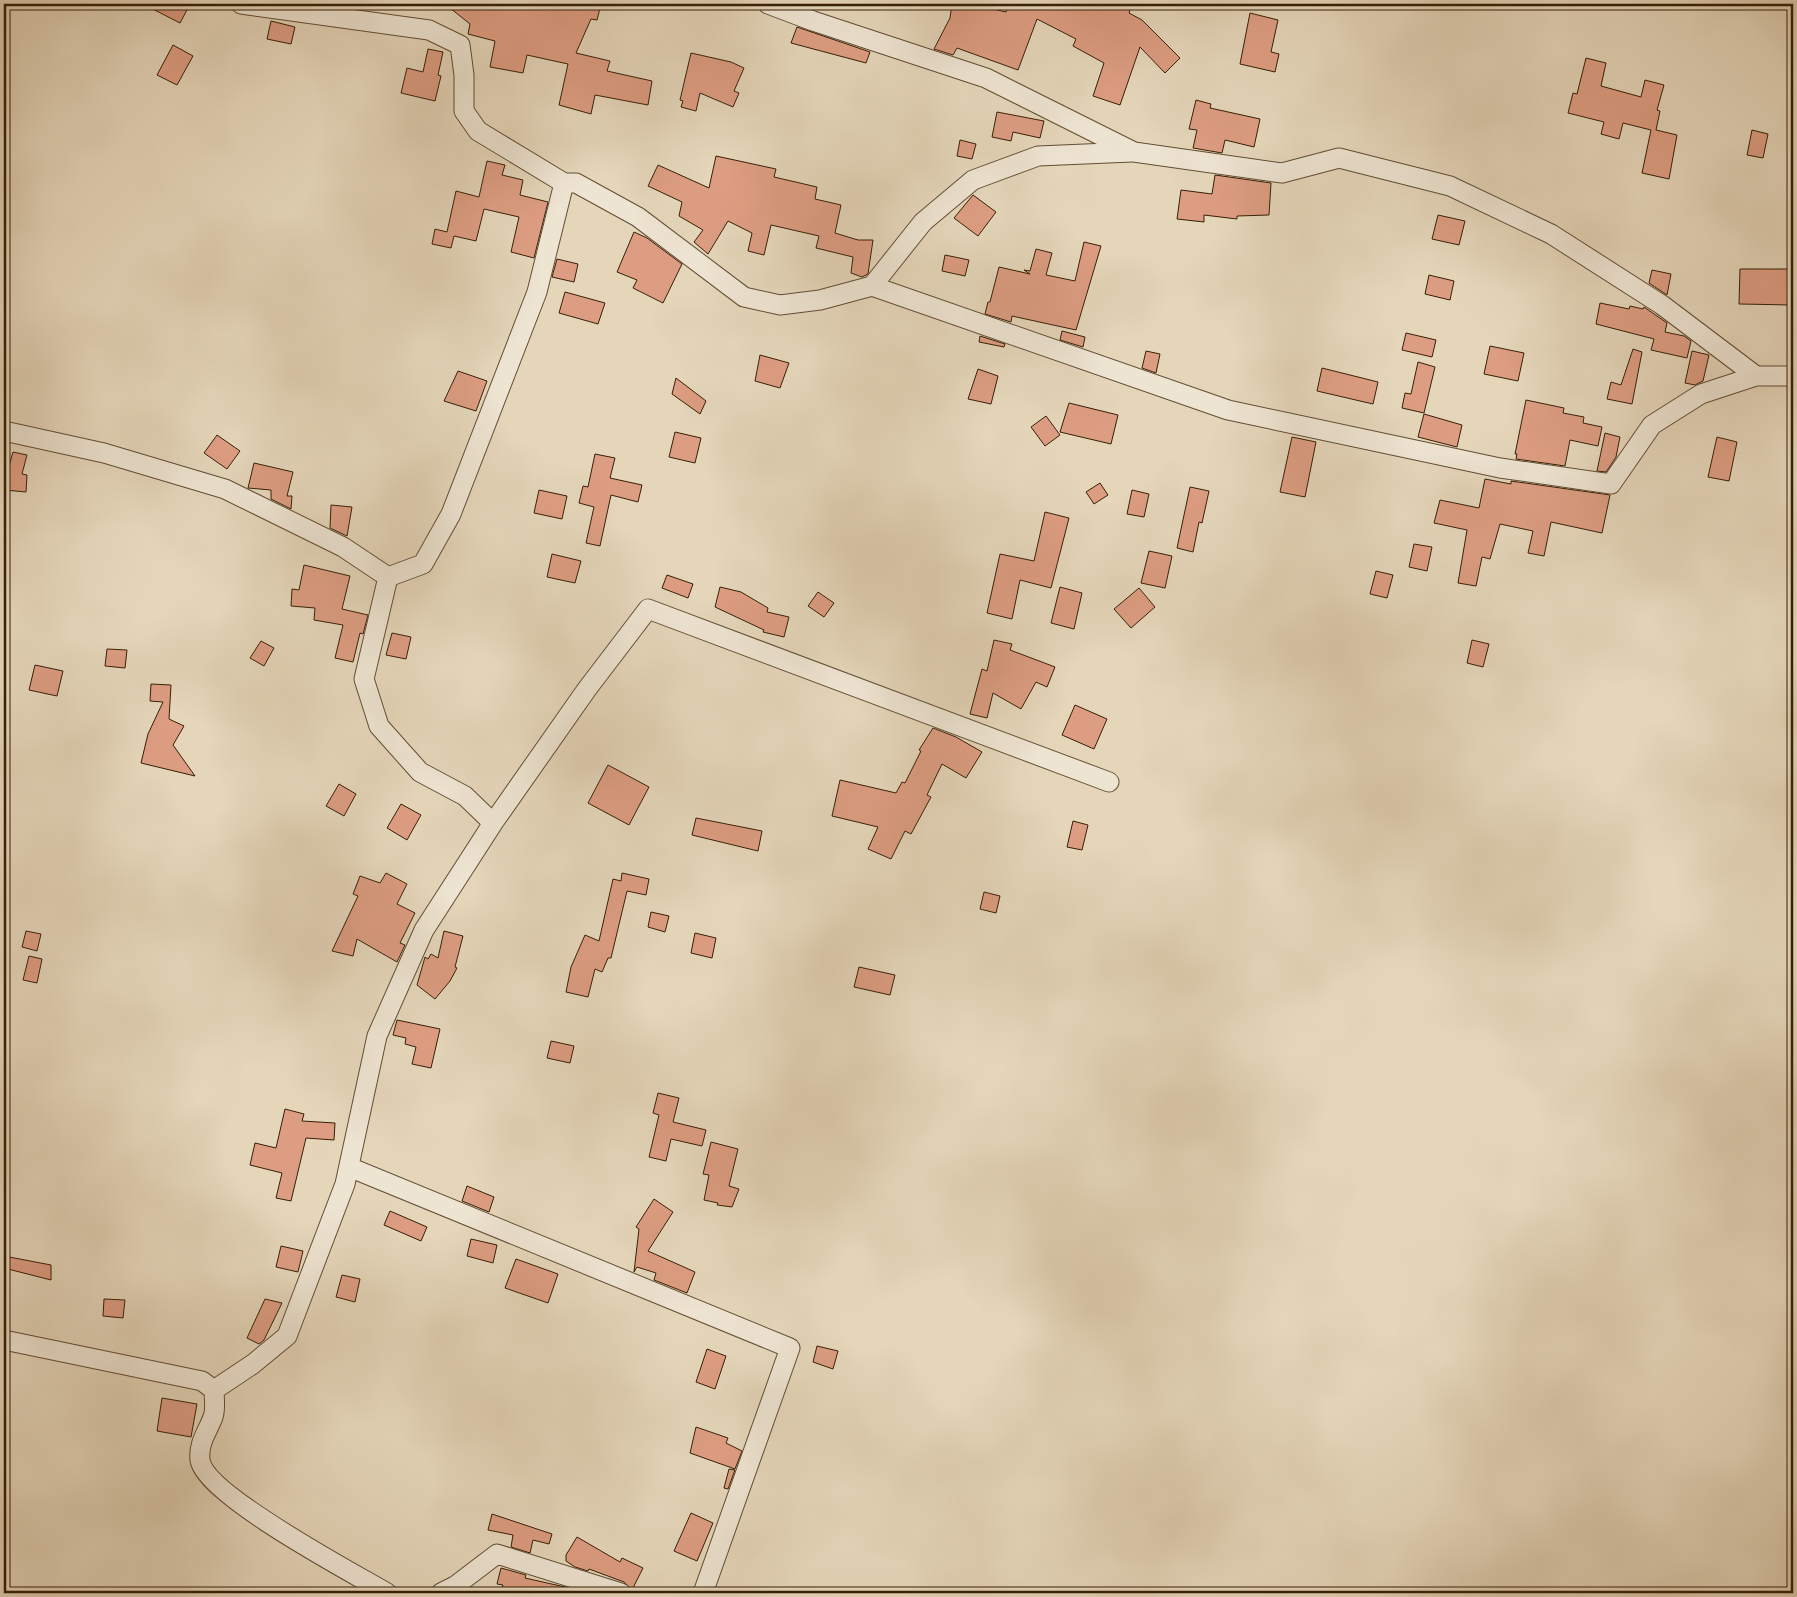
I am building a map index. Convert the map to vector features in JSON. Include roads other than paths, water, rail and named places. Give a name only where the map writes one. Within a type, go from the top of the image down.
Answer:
[{"type":"street","points":[[241,4],[430,30],[460,45],[464,75],[464,111],[478,131],[564,184],[576,183],[638,217],[744,297],[780,305],[820,300],[872,286],[1228,410],[1500,468],[1611,484],[1652,425],[1701,394],[1756,376],[1793,376]]},
{"type":"street","points":[[768,4],[813,21],[986,78],[1134,152]]},
{"type":"street","points":[[872,286],[923,222],[973,180],[1038,156],[1134,152],[1282,173],[1339,158],[1450,186],[1551,234],[1662,305],[1756,376]]},
{"type":"street","points":[[388,577],[422,564],[451,514],[537,292],[564,184]]},
{"type":"street","points":[[4,431],[104,453],[224,489],[343,548],[388,577]]},
{"type":"street","points":[[388,577],[364,679],[379,726],[420,772],[465,796],[493,823]]},
{"type":"street","points":[[214,1390],[253,1364],[287,1336],[345,1184],[377,1036],[424,930],[493,823],[587,689],[648,609],[1109,782]]},
{"type":"street","points":[[349,1166],[790,1348],[703,1593]]},
{"type":"street","points":[[4,1340],[202,1381],[214,1390]]},
{"type":"street","points":[[214,1390],[214,1415],[202,1440],[200,1461],[211,1480],[250,1511],[387,1593]]},
{"type":"street","points":[[441,1593],[455,1586],[497,1554],[621,1593]]}]
